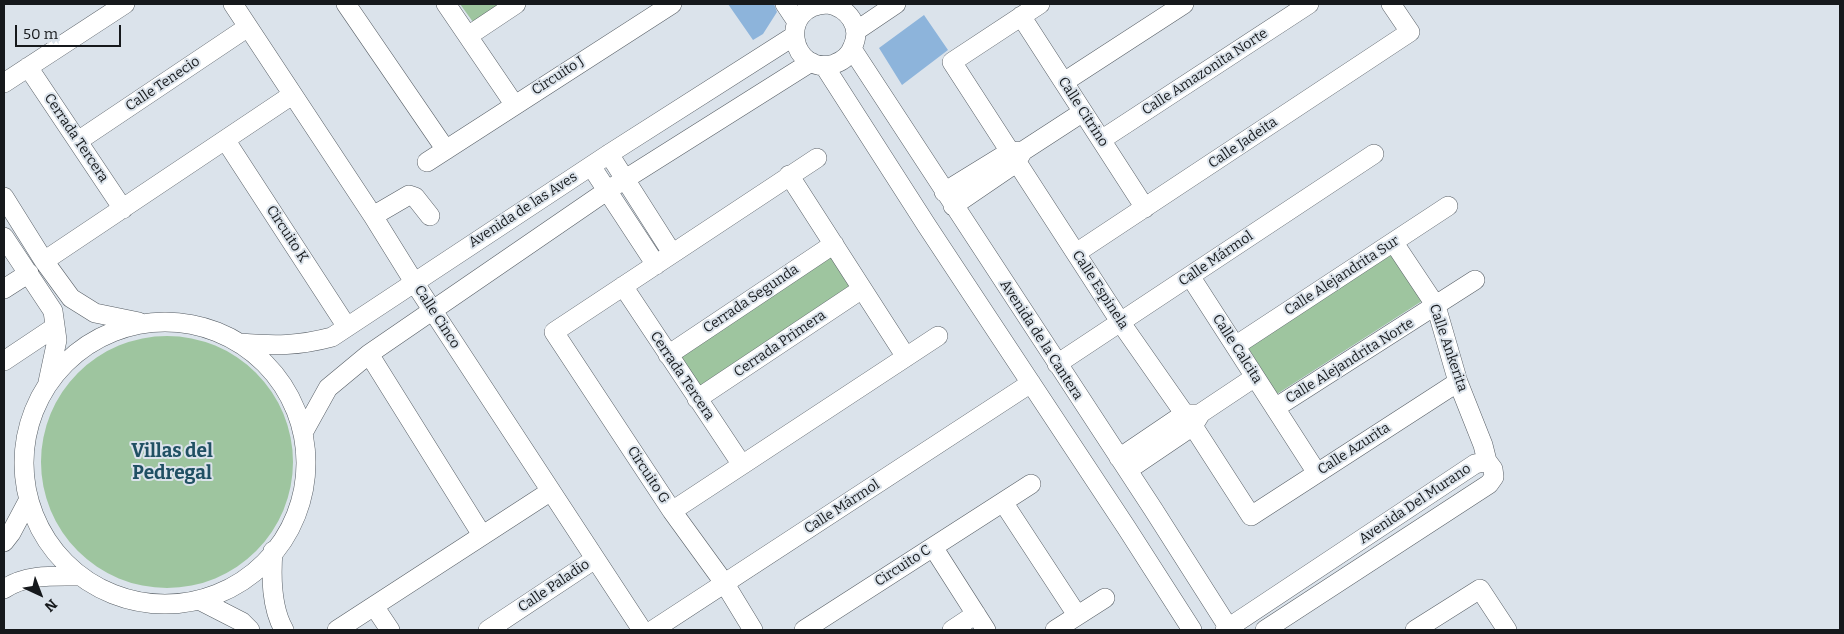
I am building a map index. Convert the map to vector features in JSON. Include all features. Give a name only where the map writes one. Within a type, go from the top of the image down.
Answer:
[{"type":"street","points":[[4,83],[125,4]]},
{"type":"street","name":"Calle Cinco","points":[[233,4],[642,630]]},
{"type":"street","points":[[346,4],[446,150]]},
{"type":"street","points":[[446,4],[514,104]]},
{"type":"street","points":[[468,36],[516,4]]},
{"type":"street","name":"Circuito J","points":[[427,162],[514,104],[672,4]]},
{"type":"street","points":[[785,4],[795,29],[796,47],[802,56],[818,64],[917,210],[1192,630]]},
{"type":"street","points":[[303,433],[328,388],[369,354],[625,179],[818,64],[841,60],[852,49],[856,40],[856,31],[849,15],[828,4],[810,7],[803,14],[795,29]]},
{"type":"street","points":[[856,31],[896,4]]},
{"type":"street","points":[[1021,16],[1040,4]]},
{"type":"street","points":[[1064,82],[1184,4]]},
{"type":"street","name":"Calle Amazonita Norte","points":[[1101,140],[1309,4]]},
{"type":"street","name":"Calle Jadeita","points":[[1076,254],[1410,32],[1391,4]]},
{"type":"street","name":"Calle Espinela","points":[[1021,16],[952,62],[1016,155],[1076,254],[1121,322],[1193,418],[1251,516]]},
{"type":"street","name":"Calle Citrino","points":[[1021,16],[1146,208]]},
{"type":"street","name":"Calle Tenecio","points":[[78,141],[248,27]]},
{"type":"street","name":"Avenida de las Aves","points":[[240,343],[270,345],[307,344],[332,337],[592,166],[795,29]]},
{"type":"street","name":"Avenida de la Cantera","points":[[852,49],[948,199],[1123,464],[1228,629]]},
{"type":"street","name":"Cerrada Tercera","points":[[28,67],[123,209]]},
{"type":"street","points":[[44,261],[226,141],[292,95]]},
{"type":"street","points":[[948,199],[1083,112]]},
{"type":"street","name":"Circuito K","points":[[226,141],[347,327]]},
{"type":"street","points":[[609,154],[672,254]]},
{"type":"street","name":"Calle Mármol","points":[[1057,364],[1374,154]]},
{"type":"street","name":"Circuito G","points":[[817,158],[554,332],[672,511],[938,336]]},
{"type":"street","points":[[592,166],[656,265]]},
{"type":"street","points":[[789,175],[906,357]]},
{"type":"street","points":[[373,216],[409,195],[415,197],[430,216]]},
{"type":"street","points":[[4,197],[44,261],[71,298],[95,313],[143,323],[177,322],[210,328],[240,343],[269,367],[291,398],[303,433],[306,463],[303,492],[294,521],[258,569],[232,587],[201,601],[172,604],[139,602],[108,593],[79,576],[48,543],[28,501],[24,461],[30,421],[48,384],[57,340],[53,312],[4,236]]},
{"type":"street","name":"Calle Alejandrita Sur","points":[[1235,346],[1448,206]]},
{"type":"street","name":"Calle Ankerita","points":[[1394,243],[1436,306],[1458,382],[1483,445],[1487,461]]},
{"type":"street","name":"Cerrada Segunda","points":[[668,355],[834,244]]},
{"type":"street","points":[[4,289],[29,273]]},
{"type":"street","name":"Calle Calcita","points":[[1190,276],[1317,473]]},
{"type":"street","name":"Calle Alejandrita Norte","points":[[1275,408],[1475,280]]},
{"type":"street","name":"Cerrada Tercera","points":[[623,286],[742,465]]},
{"type":"street","name":"Cerrada Primera","points":[[697,399],[862,289]]},
{"type":"street","points":[[48,384],[74,355],[106,334],[143,323]]},
{"type":"street","points":[[4,361],[55,327]]},
{"type":"street","points":[[369,354],[482,536]]},
{"type":"street","points":[[1123,464],[1255,378]]},
{"type":"street","name":"Calle Azurita","points":[[1251,516],[1458,382]]},
{"type":"street","name":"Calle Mármol","points":[[653,630],[1031,383]]},
{"type":"street","name":"Avenida Del Murano","points":[[1228,629],[1475,464],[1487,461],[1493,469],[1494,477],[1489,484],[1265,630]]},
{"type":"street","name":"Circuito C","points":[[804,630],[1030,484]]},
{"type":"street","points":[[337,630],[550,491]]},
{"type":"street","points":[[6,532],[28,501]]},
{"type":"street","points":[[1003,502],[1078,615]]},
{"type":"street","points":[[672,511],[725,584],[753,630]]},
{"type":"street","points":[[933,546],[981,622],[952,630]]},
{"type":"street","points":[[272,551],[271,577],[274,598],[284,630]]},
{"type":"street","name":"Calle Paladio","points":[[488,630],[595,559]]},
{"type":"street","points":[[4,589],[10,584],[35,577],[79,576]]},
{"type":"street","points":[[1415,630],[1480,589],[1507,630]]},
{"type":"street","points":[[1055,630],[1106,598]]},
{"type":"street","points":[[201,601],[242,622],[250,630]]},
{"type":"street","points":[[374,606],[390,630]]},
{"type":"green space","points":[[460,4],[501,4],[473,22]]},
{"type":"green space","points":[[1392,254],[1422,301],[1277,394],[1247,346]]},
{"type":"green space","points":[[830,256],[851,288],[699,388],[678,356]]},
{"type":"green space","points":[[167,336],[191,339],[215,346],[237,358],[256,373],[271,392],[283,414],[290,438],[293,462],[290,486],[283,510],[271,532],[256,551],[237,566],[215,578],[191,585],[167,588],[143,585],[119,578],[97,566],[78,551],[63,532],[51,510],[44,486],[41,462],[44,438],[51,414],[63,392],[78,373],[97,358],[119,346],[143,339]]},
{"type":"building","points":[[728,4],[774,4],[777,12],[763,34],[753,40]]},
{"type":"building","points":[[924,15],[948,50],[902,85],[879,48]]},
{"type":"district","name":"Villas del Pedregal","points":[[172,463]]}]
